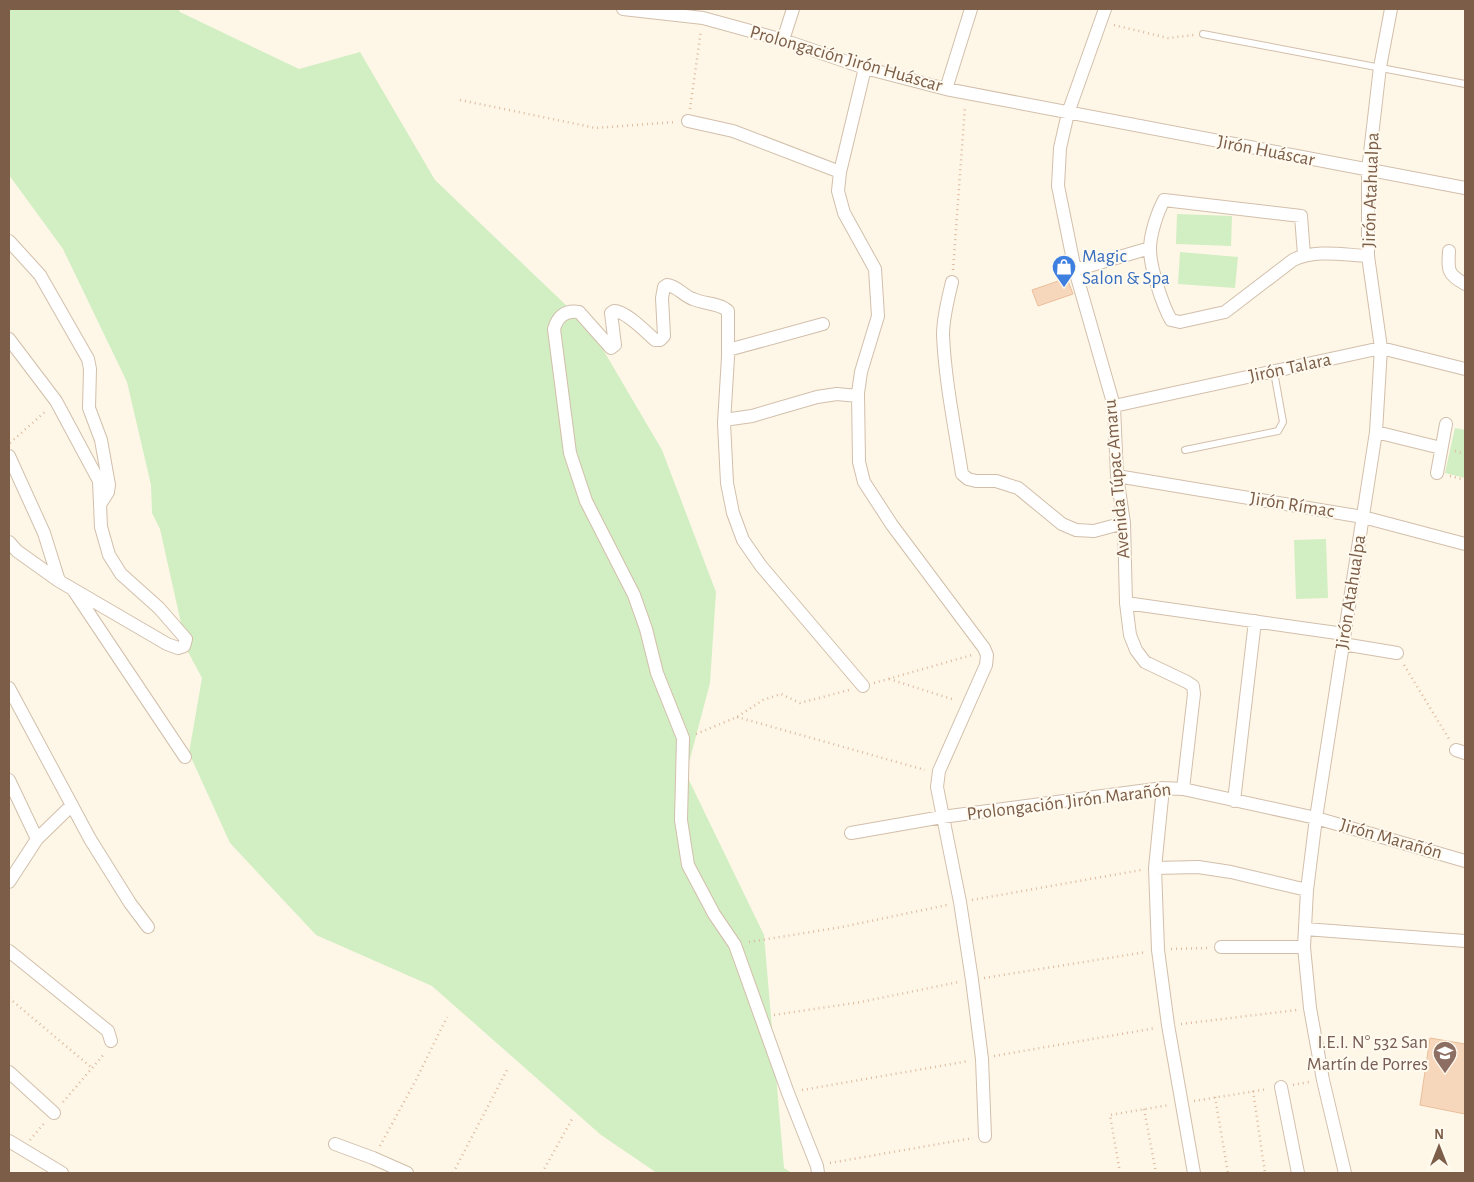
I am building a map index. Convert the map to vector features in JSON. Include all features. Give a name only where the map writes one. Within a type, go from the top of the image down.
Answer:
[{"type":"street","name":"Prolongación Jirón Huáscar","points":[[623,9],[703,18],[783,40],[865,68],[946,89],[1068,113]]},
{"type":"street","points":[[783,40],[792,9]]},
{"type":"street","points":[[946,89],[971,9]]},
{"type":"street","name":"Avenida Túpac Amaru","points":[[1105,9],[1068,113],[1060,148],[1058,186],[1075,270],[1114,406],[1117,476],[1124,522],[1126,603],[1130,635],[1136,650],[1145,662],[1193,686],[1194,694],[1183,789]]},
{"type":"street","name":"Jirón Atahualpa","points":[[1345,1173],[1323,1080],[1310,1008],[1304,947],[1316,818],[1376,432],[1381,348],[1368,256],[1368,170],[1380,67],[1391,9]]},
{"type":"street","points":[[865,68],[840,172],[838,191],[844,213],[875,269],[878,316],[861,372],[858,396],[859,462],[864,482],[892,525],[987,655],[986,664],[939,774],[938,787],[942,817],[960,902],[972,980],[982,1058],[985,1136]]},
{"type":"street","name":"Jirón Huáscar","points":[[1068,113],[1465,188]]},
{"type":"street","points":[[688,121],[733,131],[840,172]]},
{"type":"street","points":[[1304,254],[1301,216],[1164,200],[1159,210],[1150,248],[1164,308],[1171,320],[1180,322],[1225,312],[1293,260],[1304,254],[1368,256]]},
{"type":"street","points":[[9,241],[40,275],[88,359],[90,368],[89,408],[101,440],[109,484],[108,492],[99,508]]},
{"type":"street","points":[[1075,270],[1150,248]]},
{"type":"street","points":[[1449,251],[1448,269],[1454,277],[1465,284]]},
{"type":"street","points":[[952,282],[945,311],[943,334],[952,414],[962,474],[968,479],[996,481],[1018,488],[1062,524],[1076,530],[1094,530],[1124,522]]},
{"type":"street","points":[[817,1170],[735,945],[714,914],[688,865],[681,820],[683,738],[657,673],[646,629],[634,595],[586,501],[570,453],[554,329],[557,320],[563,314],[571,311],[579,312],[611,348],[615,345],[611,313],[614,310],[618,311],[655,340],[660,340],[664,336],[662,298],[664,287],[667,285],[672,286],[691,299],[720,306],[728,311],[724,420],[727,482],[733,513],[743,540],[761,566],[863,686]]},
{"type":"street","points":[[728,350],[823,324]]},
{"type":"street","points":[[9,339],[56,401],[99,481],[99,508],[104,536],[110,555],[117,568],[180,631],[186,639],[184,646],[178,648],[167,644],[72,589],[17,551],[9,542]]},
{"type":"street","name":"Jirón Talara","points":[[1114,406],[1381,348],[1465,369]]},
{"type":"street","points":[[724,420],[752,416],[817,397],[837,394],[858,396]]},
{"type":"street","points":[[1437,473],[1446,424]]},
{"type":"street","points":[[1376,432],[1442,448]]},
{"type":"street","points":[[9,456],[44,533],[59,581]]},
{"type":"street","name":"Jirón Rímac","points":[[1117,476],[1363,517],[1465,544]]},
{"type":"street","points":[[72,589],[185,757]]},
{"type":"street","points":[[1126,603],[1256,621],[1344,639],[1397,653]]},
{"type":"street","points":[[1234,801],[1256,621]]},
{"type":"street","points":[[9,688],[90,839],[148,928]]},
{"type":"street","points":[[9,780],[37,839]]},
{"type":"street","points":[[1163,788],[1155,868],[1158,950],[1168,1025],[1194,1173]]},
{"type":"street","name":"Prolongación Jirón Marañón","points":[[851,833],[942,817],[1163,788],[1183,789],[1316,818]]},
{"type":"street","points":[[9,882],[37,839],[72,805]]},
{"type":"street","name":"Jirón Marañón","points":[[1316,818],[1465,861]]},
{"type":"street","points":[[1155,868],[1198,867],[1231,872],[1308,890]]},
{"type":"street","points":[[1305,929],[1465,941]]},
{"type":"street","points":[[1221,947],[1304,947]]},
{"type":"street","points":[[9,952],[108,1031],[111,1041]]},
{"type":"street","points":[[9,1072],[54,1113]]},
{"type":"street","points":[[1281,1087],[1298,1173]]},
{"type":"street","points":[[9,1141],[62,1173]]},
{"type":"street","points":[[335,1144],[407,1173]]},
{"type":"lane","points":[[1203,34],[1465,84]]},
{"type":"lane","points":[[1185,450],[1278,431],[1283,422],[1274,372]]},
{"type":"path","points":[[460,100],[596,128],[688,121],[703,18]]},
{"type":"path","points":[[1100,22],[1168,38],[1203,34]]},
{"type":"path","points":[[952,282],[966,92]]},
{"type":"path","points":[[9,444],[56,401]]},
{"type":"path","points":[[683,738],[737,717],[762,700],[781,694],[800,703],[986,652]]},
{"type":"path","points":[[1397,653],[1461,752]]},
{"type":"path","points":[[888,679],[969,704]]},
{"type":"path","points":[[737,717],[939,774]]},
{"type":"path","points":[[735,945],[842,927],[960,902],[1155,868]]},
{"type":"path","points":[[761,1017],[861,1002],[972,980],[1158,950],[1221,947]]},
{"type":"path","points":[[9,998],[92,1068]]},
{"type":"path","points":[[788,1093],[1168,1025],[1310,1008]]},
{"type":"path","points":[[373,1158],[417,1078],[447,1017]]},
{"type":"path","points":[[22,1149],[110,1048],[111,1041]]},
{"type":"path","points":[[453,1173],[508,1068]]},
{"type":"path","points":[[1120,1173],[1110,1115],[1323,1080]]},
{"type":"path","points":[[1253,1091],[1265,1173]]},
{"type":"path","points":[[1216,1098],[1228,1173]]},
{"type":"path","points":[[1144,1109],[1156,1173]]},
{"type":"path","points":[[542,1173],[572,1119]]},
{"type":"path","points":[[817,1170],[985,1136]]},
{"type":"green space","points":[[9,9],[178,9],[180,12],[299,69],[360,52],[435,180],[591,329],[662,450],[716,592],[710,683],[686,774],[764,935],[784,1168],[792,1173],[657,1173],[601,1135],[432,986],[316,935],[230,843],[189,753],[202,678],[187,650],[160,529],[152,513],[151,485],[127,382],[63,249],[9,175]]},
{"type":"green space","points":[[1177,214],[1232,216],[1231,246],[1176,244]]},
{"type":"green space","points":[[1180,252],[1238,257],[1235,288],[1178,284]]},
{"type":"green space","points":[[1455,428],[1465,430],[1465,478],[1445,473]]},
{"type":"green space","points":[[1326,539],[1328,598],[1296,599],[1294,540]]},
{"type":"building","points":[[1067,278],[1073,294],[1038,306],[1032,290]]},
{"type":"building","name":"I.E.I. N° 532 San Martín de Porres","points":[[1430,1038],[1465,1044],[1465,1114],[1420,1105]]},
{"type":"place","name":"Magic Salon & Spa","points":[[1064,288]]},
{"type":"place","name":"I.E.I. N° 532 San Martín de Porres","points":[[1445,1074]]}]
